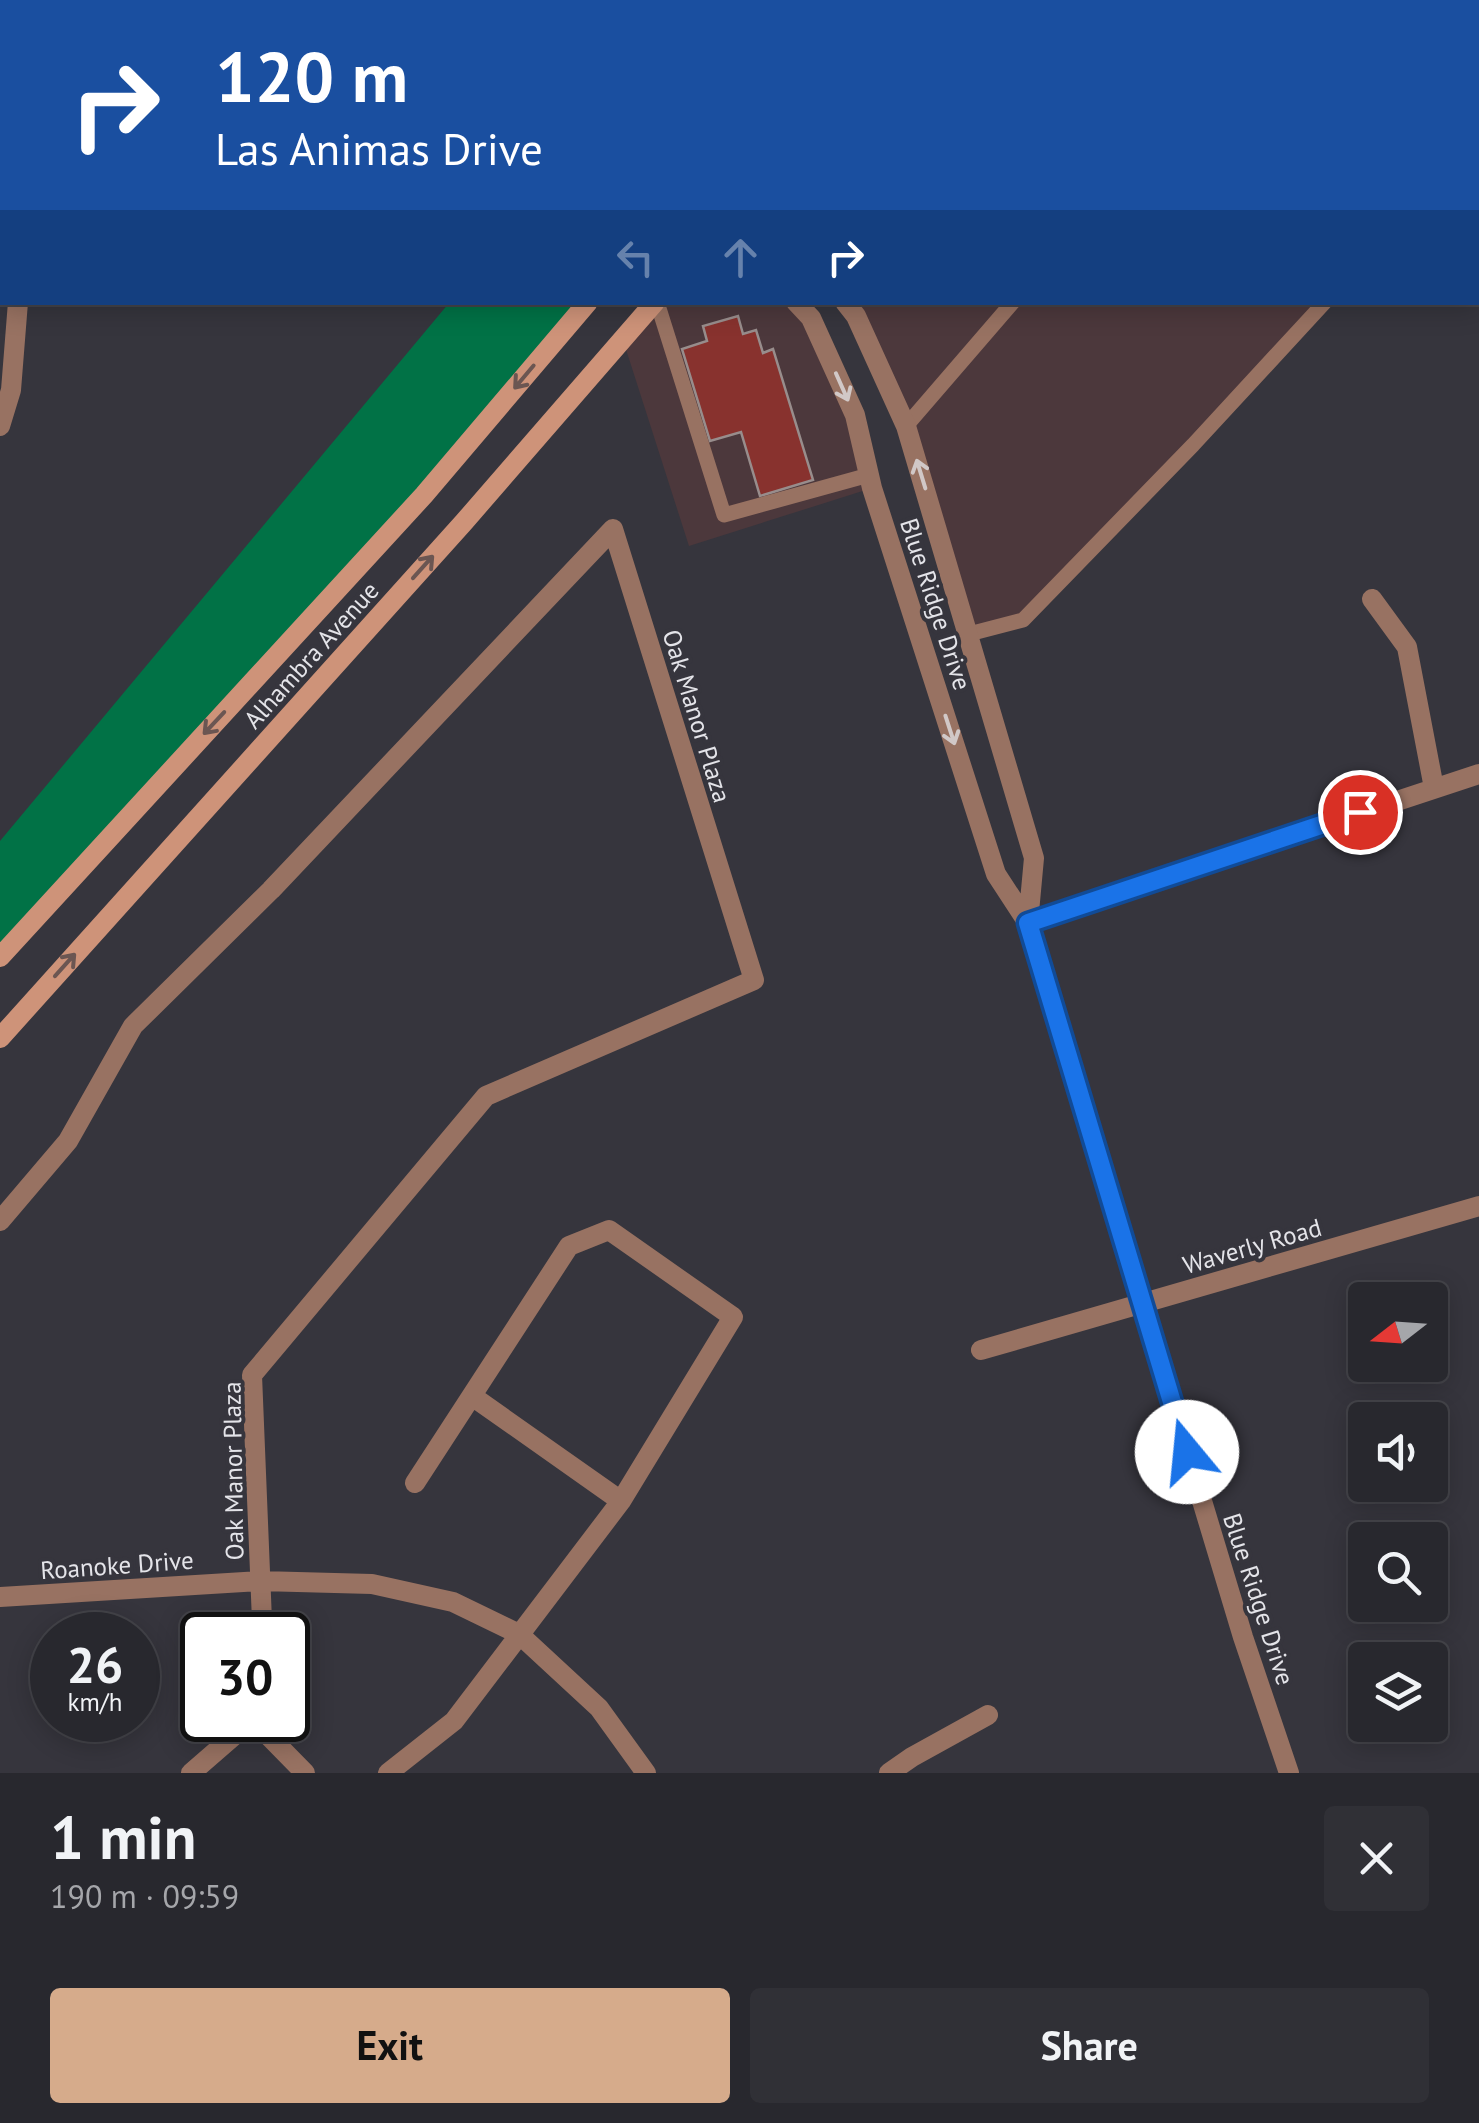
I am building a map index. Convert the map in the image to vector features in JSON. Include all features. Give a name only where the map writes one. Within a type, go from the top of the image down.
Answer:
[{"type":"main road","name":"Alhambra Avenue","points":[[0,957],[424,495],[585,305]]},
{"type":"main road","name":"Alhambra Avenue","points":[[0,1038],[464,522],[653,305]]},
{"type":"street","points":[[0,426],[11,390],[18,305]]},
{"type":"street","name":"Blue Ridge Drive","points":[[799,305],[811,318],[855,414],[869,475],[996,874],[1028,923],[1243,1637],[1289,1773]]},
{"type":"street","name":"Blue Ridge Drive","points":[[847,305],[906,426],[969,634],[1034,858],[1028,923]]},
{"type":"street","name":"Oak Manor Plaza","points":[[0,1221],[68,1141],[133,1026],[271,890],[612,529],[754,980],[486,1096],[252,1375],[260,1581]]},
{"type":"street","points":[[1372,599],[1407,647],[1434,788]]},
{"type":"street","points":[[1028,923],[1479,774]]},
{"type":"street","name":"Waverly Road","points":[[982,1350],[1479,1206]]},
{"type":"street","points":[[388,1773],[454,1722],[621,1502],[733,1317],[608,1230],[569,1246],[415,1483]]},
{"type":"street","points":[[472,1396],[621,1502]]},
{"type":"street","points":[[260,1581],[260,1612]]},
{"type":"street","name":"Roanoke Drive","points":[[0,1598],[260,1581],[372,1584],[453,1602],[518,1634],[599,1708],[646,1773]]},
{"type":"street","points":[[889,1773],[988,1715]]},
{"type":"street","points":[[191,1773],[227,1742]]},
{"type":"street","points":[[274,1742],[305,1773]]},
{"type":"lane","points":[[657,305],[724,516],[869,475]]},
{"type":"lane","points":[[906,426],[1010,305]]},
{"type":"lane","points":[[969,634],[1023,620],[1322,305]]},
{"type":"shaded area","points":[[653,305],[798,305],[811,318],[872,488],[689,546],[623,340]]},
{"type":"shaded area","points":[[846,305],[1320,305],[1020,621],[972,642],[906,426]]},
{"type":"green space","points":[[447,305],[586,305],[0,957],[0,841]]},
{"type":"building","points":[[738,316],[743,334],[756,330],[763,353],[773,349],[813,480],[760,496],[741,432],[710,441],[682,349],[707,341],[703,326]]},
{"type":"route","points":[[1187,1452],[1028,923],[1360,812]]}]
